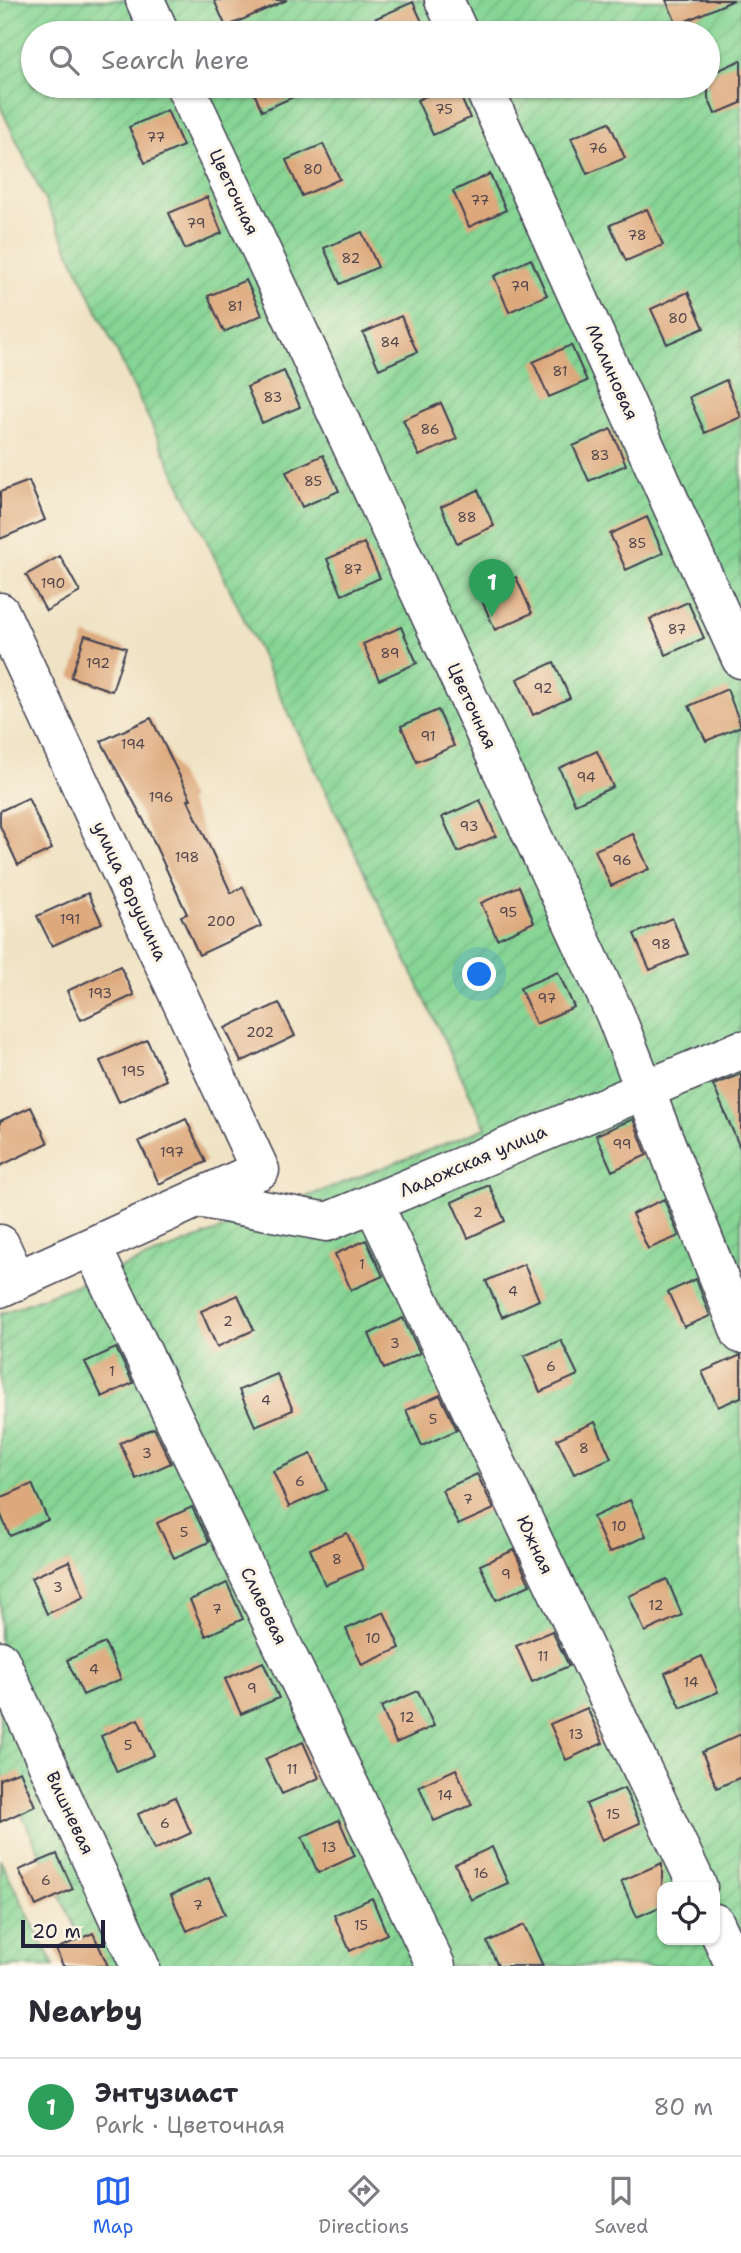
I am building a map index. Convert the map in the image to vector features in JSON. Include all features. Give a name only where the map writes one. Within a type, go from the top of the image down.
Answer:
[{"type":"street","points":[[145,0],[155,21]]},
{"type":"street","points":[[444,0],[454,21]]},
{"type":"street","name":"Цветочная","points":[[191,98],[615,1014],[741,1334]]},
{"type":"street","name":"Малиновая","points":[[488,98],[741,659]]},
{"type":"street","name":"улица Ворушина","points":[[0,612],[260,1170],[198,1198]]},
{"type":"street","name":"Ладожская улица","points":[[198,1198],[327,1222],[741,1050]]},
{"type":"street","points":[[0,1244],[8,1284],[198,1198]]},
{"type":"street","name":"Южная","points":[[373,1203],[696,1882]]},
{"type":"street","name":"Сливовая","points":[[92,1247],[436,1966]]},
{"type":"street","name":"Вишневая","points":[[0,1661],[141,1966]]},
{"type":"street","points":[[720,1934],[735,1966]]},
{"type":"green space","points":[[0,0],[741,0],[741,1966],[93,1966],[0,1768],[0,1314],[486,1128],[0,106]]},
{"type":"green space","points":[[0,1859],[54,1966],[0,1966]]},
{"type":"building","points":[[214,0],[287,0],[240,21],[223,21]]},
{"type":"building","points":[[666,0],[734,0],[686,21],[675,21]]},
{"type":"building","points":[[413,2],[422,21],[369,21]]},
{"type":"building","points":[[741,60],[741,103],[715,114],[708,98],[720,98],[720,70]]},
{"type":"building","points":[[256,98],[291,98],[262,111]]},
{"type":"building","points":[[461,98],[470,118],[433,135],[417,100]]},
{"type":"building","points":[[167,110],[183,146],[145,163],[129,127]]},
{"type":"building","points":[[609,122],[625,158],[587,174],[571,138]]},
{"type":"building","points":[[323,144],[340,179],[302,196],[286,160]]},
{"type":"building","points":[[490,174],[506,210],[469,227],[453,191]]},
{"type":"building","points":[[207,197],[222,233],[185,249],[169,213]]},
{"type":"building","points":[[647,209],[663,245],[626,261],[610,225]]},
{"type":"building","points":[[362,232],[378,267],[340,284],[324,248]]},
{"type":"building","points":[[531,259],[547,295],[509,312],[494,276]]},
{"type":"building","points":[[246,280],[262,315],[224,332],[208,296]]},
{"type":"building","points":[[688,292],[704,328],[667,344],[651,309]]},
{"type":"building","points":[[401,316],[417,352],[379,369],[363,333]]},
{"type":"building","points":[[571,345],[587,381],[549,397],[533,362]]},
{"type":"building","points":[[284,371],[300,407],[262,423],[247,387]]},
{"type":"building","points":[[726,380],[741,417],[705,433],[689,397]]},
{"type":"building","points":[[441,403],[457,439],[419,456],[403,420]]},
{"type":"building","points":[[611,429],[626,465],[589,481],[573,446]]},
{"type":"building","points":[[323,455],[339,491],[302,507],[286,472]]},
{"type":"building","points":[[29,481],[45,520],[0,539],[0,492]]},
{"type":"building","points":[[478,490],[494,526],[457,543],[441,507]]},
{"type":"building","points":[[647,517],[663,553],[626,570],[610,534]]},
{"type":"building","points":[[364,543],[380,578],[342,595],[327,559]]},
{"type":"building","points":[[60,556],[80,592],[46,611],[26,575]]},
{"type":"building","points":[[516,577],[532,613],[495,630],[479,594]]},
{"type":"building","points":[[688,602],[704,638],[666,655],[650,619]]},
{"type":"building","points":[[401,627],[417,663],[379,680],[363,644]]},
{"type":"building","points":[[85,635],[126,648],[112,691],[71,677]]},
{"type":"building","points":[[554,662],[570,698],[533,715],[517,679]]},
{"type":"building","points":[[727,689],[741,726],[706,741],[689,706]]},
{"type":"building","points":[[438,710],[454,746],[417,762],[401,726]]},
{"type":"building","points":[[151,718],[191,799],[188,800],[231,893],[243,887],[261,926],[199,955],[181,916],[187,914],[144,821],[101,741]]},
{"type":"building","points":[[597,751],[613,787],[575,804],[559,768]]},
{"type":"building","points":[[28,798],[52,849],[18,865],[0,826],[0,811]]},
{"type":"building","points":[[480,800],[496,836],[458,852],[442,817]]},
{"type":"building","points":[[633,834],[649,869],[611,886],[595,850]]},
{"type":"building","points":[[519,886],[534,922],[497,939],[481,903]]},
{"type":"building","points":[[88,893],[102,923],[52,946],[37,916]]},
{"type":"building","points":[[672,918],[688,954],[650,970],[634,934]]},
{"type":"building","points":[[120,966],[134,995],[81,1020],[67,991]]},
{"type":"building","points":[[558,972],[574,1007],[536,1024],[520,988]]},
{"type":"building","points":[[279,1003],[295,1036],[241,1062],[225,1028]]},
{"type":"building","points":[[147,1040],[166,1080],[119,1102],[100,1061]]},
{"type":"building","points":[[741,1074],[741,1150],[713,1085]]},
{"type":"building","points":[[31,1107],[48,1143],[0,1166],[0,1121]]},
{"type":"building","points":[[186,1119],[206,1162],[159,1184],[139,1141]]},
{"type":"building","points":[[633,1119],[647,1155],[612,1171],[596,1135]]},
{"type":"building","points":[[489,1185],[505,1221],[468,1238],[452,1202]]},
{"type":"building","points":[[664,1199],[679,1236],[648,1249],[632,1214]]},
{"type":"building","points":[[366,1240],[383,1276],[351,1290],[335,1254]]},
{"type":"building","points":[[524,1264],[539,1300],[502,1317],[486,1281]]},
{"type":"building","points":[[696,1279],[710,1316],[684,1327],[668,1292]]},
{"type":"building","points":[[238,1295],[254,1330],[217,1347],[201,1311]]},
{"type":"building","points":[[403,1318],[420,1353],[384,1369],[369,1334]]},
{"type":"building","points":[[561,1340],[578,1375],[540,1392],[524,1356]]},
{"type":"building","points":[[116,1348],[133,1383],[102,1397],[85,1362]]},
{"type":"building","points":[[741,1355],[741,1397],[718,1407],[702,1372]]},
{"type":"building","points":[[277,1374],[293,1410],[255,1426],[239,1390]]},
{"type":"building","points":[[440,1395],[457,1430],[422,1446],[406,1410]]},
{"type":"building","points":[[595,1422],[611,1458],[574,1474],[557,1439]]},
{"type":"building","points":[[154,1428],[171,1463],[136,1479],[120,1443]]},
{"type":"building","points":[[311,1454],[327,1490],[289,1507],[273,1471]]},
{"type":"building","points":[[477,1474],[494,1509],[458,1525],[442,1490]]},
{"type":"building","points":[[32,1484],[48,1520],[10,1536],[0,1513],[0,1498]]},
{"type":"building","points":[[630,1500],[646,1536],[609,1553],[593,1517]]},
{"type":"building","points":[[192,1507],[209,1542],[174,1558],[157,1523]]},
{"type":"building","points":[[347,1533],[363,1569],[325,1585],[310,1549]]},
{"type":"building","points":[[514,1550],[530,1585],[496,1600],[480,1565]]},
{"type":"building","points":[[69,1561],[84,1597],[47,1614],[31,1578]]},
{"type":"building","points":[[667,1579],[682,1615],[645,1632],[629,1596]]},
{"type":"building","points":[[227,1583],[243,1619],[206,1636],[190,1600]]},
{"type":"building","points":[[384,1612],[400,1648],[362,1665],[346,1629]]},
{"type":"building","points":[[552,1631],[569,1666],[532,1682],[516,1646]]},
{"type":"building","points":[[105,1643],[121,1679],[83,1695],[67,1660]]},
{"type":"building","points":[[702,1656],[718,1692],[681,1708],[665,1673]]},
{"type":"building","points":[[263,1662],[279,1698],[241,1714],[225,1679]]},
{"type":"building","points":[[418,1691],[434,1726],[396,1743],[381,1707]]},
{"type":"building","points":[[587,1708],[603,1743],[566,1760],[550,1724]]},
{"type":"building","points":[[138,1719],[154,1755],[117,1772],[101,1736]]},
{"type":"building","points":[[741,1734],[741,1777],[717,1788],[702,1752]]},
{"type":"building","points":[[303,1742],[319,1778],[282,1794],[265,1759]]},
{"type":"building","points":[[456,1769],[472,1805],[434,1821],[419,1786]]},
{"type":"building","points":[[20,1771],[35,1806],[0,1822],[0,1779]]},
{"type":"building","points":[[624,1788],[640,1823],[602,1840],[586,1804]]},
{"type":"building","points":[[175,1797],[191,1833],[154,1850],[138,1814]]},
{"type":"building","points":[[339,1820],[355,1856],[318,1873],[302,1837]]},
{"type":"building","points":[[492,1847],[508,1883],[471,1900],[455,1864]]},
{"type":"building","points":[[57,1854],[73,1889],[36,1906],[19,1870]]},
{"type":"building","points":[[662,1863],[662,1882],[657,1882],[657,1908],[637,1917],[621,1881]]},
{"type":"building","points":[[209,1878],[225,1914],[187,1931],[171,1895]]},
{"type":"building","points":[[372,1898],[387,1934],[350,1951],[334,1915]]},
{"type":"building","points":[[524,1925],[543,1966],[498,1966],[487,1942]]},
{"type":"building","points":[[93,1933],[108,1966],[63,1966],[56,1949]]},
{"type":"place","name":"Энтузиаст","points":[[492,617]]}]
